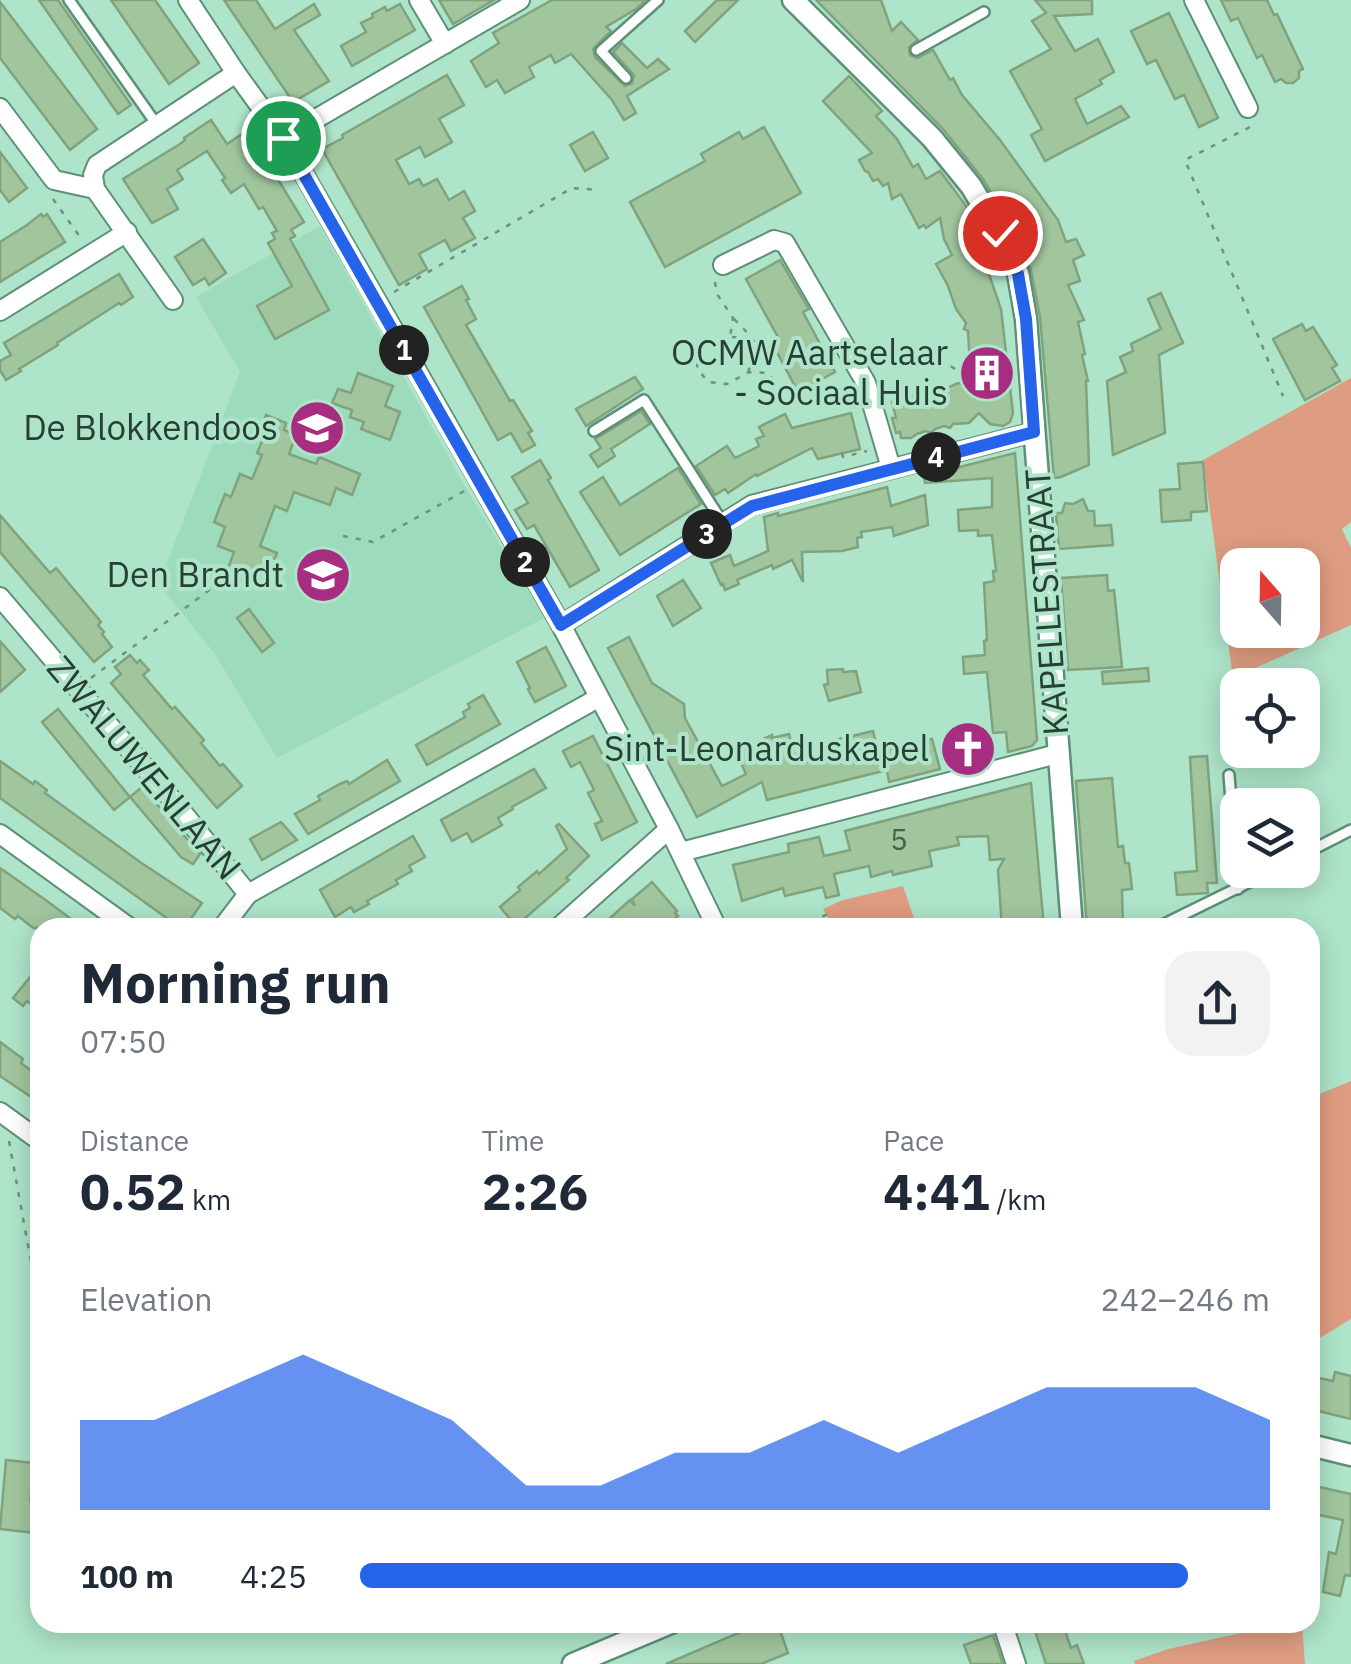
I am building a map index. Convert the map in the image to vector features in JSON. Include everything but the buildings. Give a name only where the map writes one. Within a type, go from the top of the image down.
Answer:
[{"type":"street","points":[[188,0],[283,138],[480,482],[670,829],[712,918]]},
{"type":"street","points":[[419,0],[444,44]]},
{"type":"street","points":[[283,138],[520,0]]},
{"type":"street","name":"KAPELLESTRAAT","points":[[793,0],[877,72],[932,138],[1000,233],[1018,274],[1026,319],[1071,918]]},
{"type":"street","points":[[1194,0],[1248,108]]},
{"type":"street","points":[[173,300],[95,189],[92,176],[97,165],[236,73]]},
{"type":"street","points":[[0,108],[54,180],[95,189]]},
{"type":"street","points":[[0,312],[127,232]]},
{"type":"street","points":[[723,266],[774,240],[785,242],[866,382],[891,468]]},
{"type":"street","points":[[561,625],[752,506],[1034,432]]},
{"type":"street","name":"ZWALUWENLAAN","points":[[0,597],[248,894]]},
{"type":"street","points":[[230,918],[248,894],[598,698]]},
{"type":"street","points":[[681,852],[1057,754]]},
{"type":"street","points":[[569,918],[670,829]]},
{"type":"street","points":[[0,834],[116,918]]},
{"type":"street","points":[[6,1116],[30,1134]]},
{"type":"street","points":[[1320,1447],[1351,1454]]},
{"type":"street","points":[[573,1664],[647,1633]]},
{"type":"street","points":[[1006,1633],[1016,1664]]},
{"type":"lane","points":[[68,0],[156,125]]},
{"type":"lane","points":[[626,78],[601,52],[658,0]]},
{"type":"lane","points":[[916,50],[984,12]]},
{"type":"lane","points":[[594,431],[644,400],[724,524]]},
{"type":"lane","points":[[1177,918],[1238,889],[1229,775]]},
{"type":"lane","points":[[1320,846],[1351,830]]},
{"type":"path","points":[[1248,108],[1255,124],[1185,160],[1283,396]]},
{"type":"path","points":[[377,302],[572,188],[599,190]]},
{"type":"path","points":[[53,200],[80,237],[76,249]]},
{"type":"path","points":[[723,266],[715,279],[717,294],[753,339],[780,391],[802,404],[823,407],[870,396]]},
{"type":"path","points":[[730,337],[733,318]]},
{"type":"path","points":[[753,339],[730,337],[710,343],[699,354],[696,368],[708,382],[727,384],[748,372],[760,352]]},
{"type":"path","points":[[940,359],[979,385]]},
{"type":"path","points":[[748,372],[768,374]]},
{"type":"path","points":[[842,453],[843,458],[885,446]]},
{"type":"path","points":[[343,536],[372,542],[480,482]]},
{"type":"path","points":[[78,688],[220,582]]},
{"type":"path","points":[[820,918],[832,912]]},
{"type":"path","points":[[6,1116],[30,1256]]},
{"type":"shaded area","points":[[320,226],[464,485],[544,618],[277,758],[215,654],[159,584],[240,372],[196,297]]},
{"type":"shaded area","points":[[1351,378],[1351,522],[1342,529],[1351,548],[1351,625],[1320,639],[1320,548],[1220,548],[1220,584],[1203,460]]},
{"type":"shaded area","points":[[1229,648],[1300,648],[1255,668],[1232,668]]},
{"type":"shaded area","points":[[903,886],[914,918],[828,918],[823,909],[843,900]]},
{"type":"shaded area","points":[[1351,1081],[1351,1319],[1320,1338],[1320,1094]]},
{"type":"shaded area","points":[[1240,1633],[1303,1633],[1305,1664],[1135,1664],[1134,1661]]},
{"type":"place","name":"OCMW Aartselaar - Sociaal Huis","points":[[987,373]]},
{"type":"place","name":"De Blokkendoos","points":[[317,428]]},
{"type":"place","name":"Den Brandt","points":[[323,575]]},
{"type":"place","name":"Sint-Leonarduskapel","points":[[968,749]]},
{"type":"route","points":[[283,138],[561,625],[752,506],[1034,432],[1026,319],[1018,274],[1000,233]]}]
